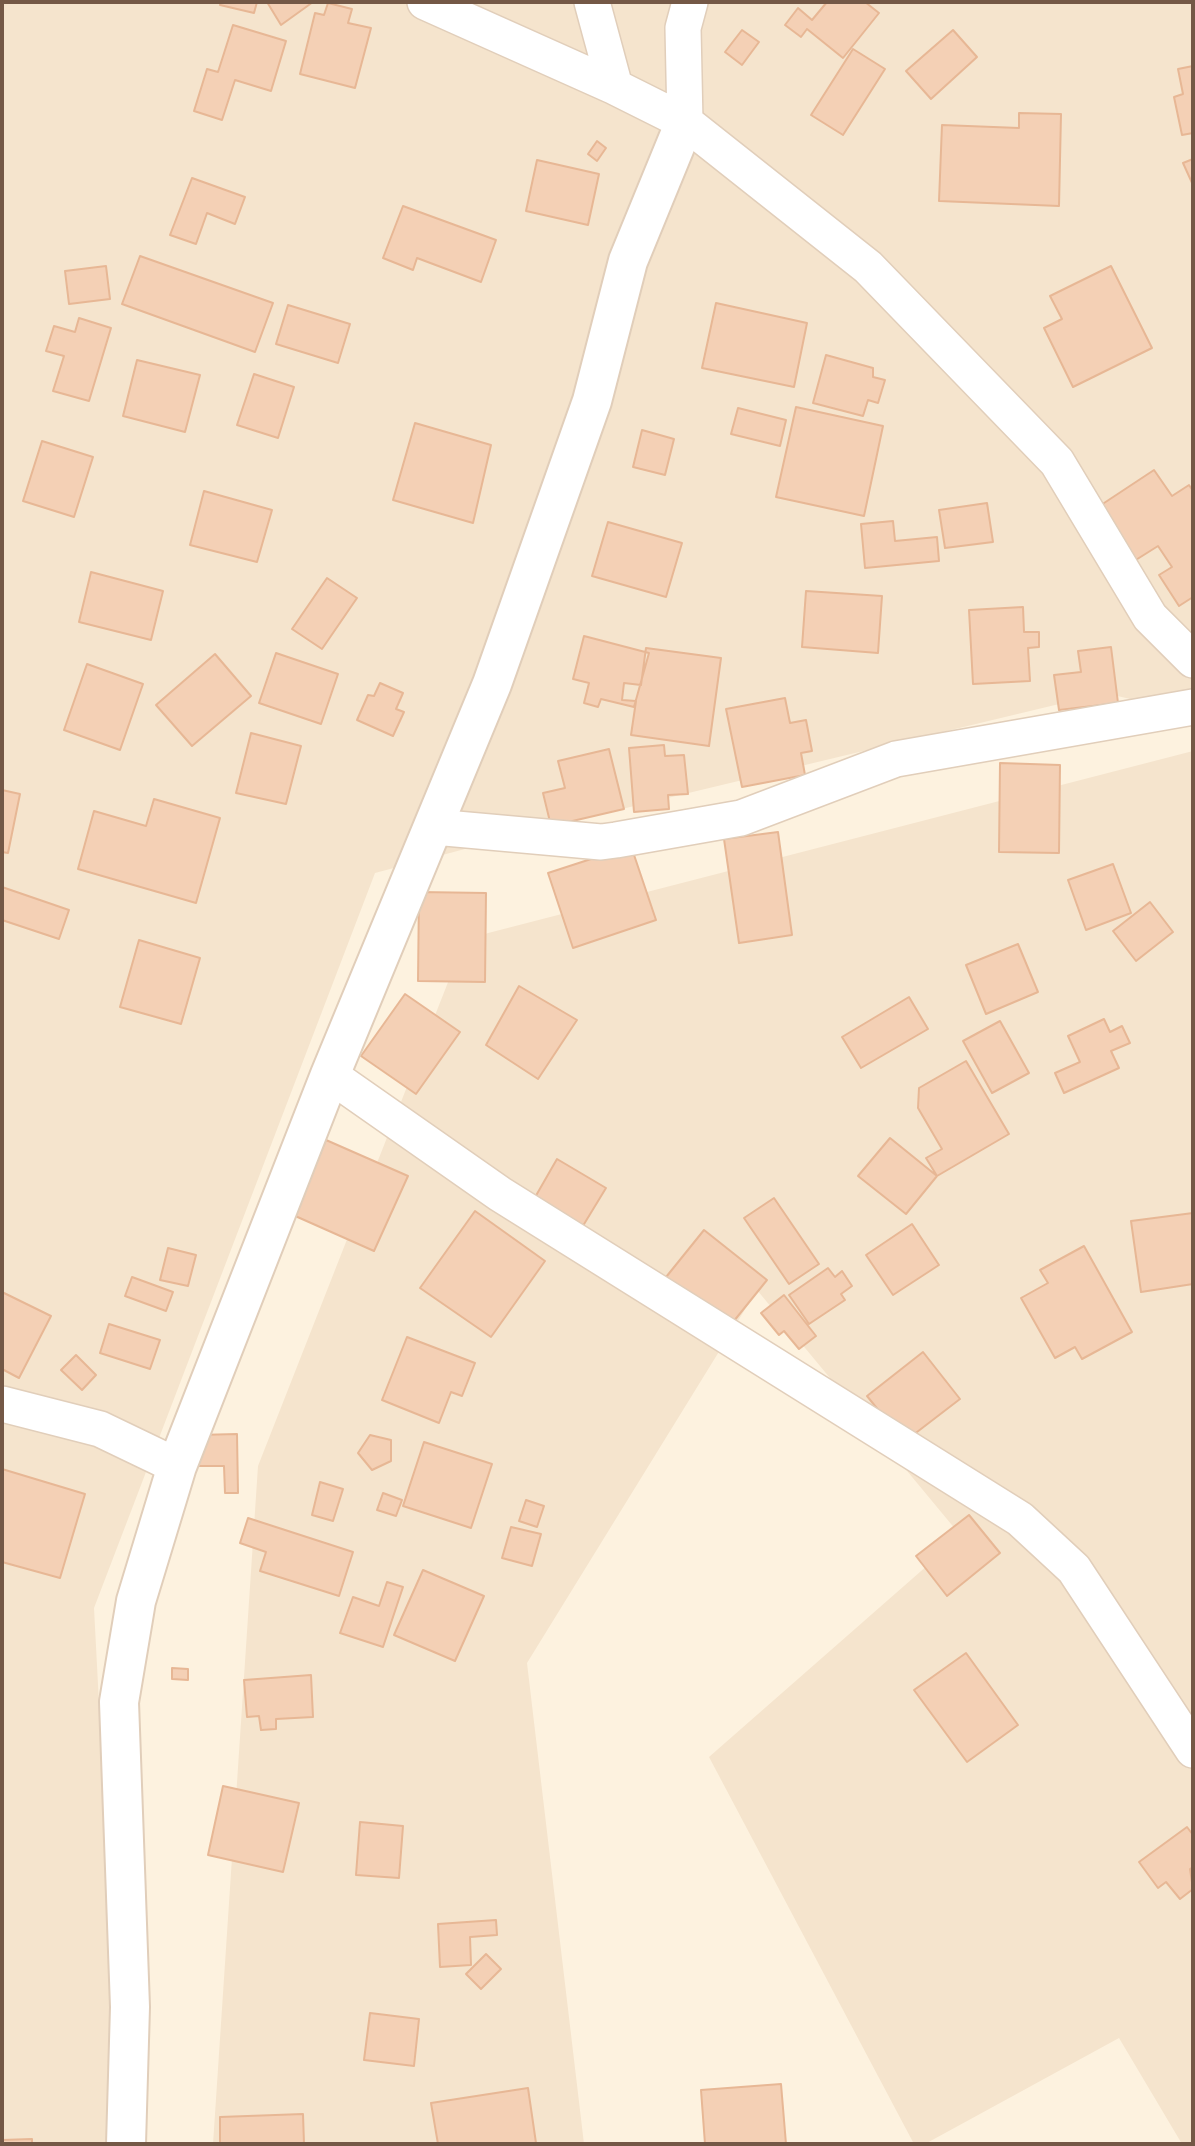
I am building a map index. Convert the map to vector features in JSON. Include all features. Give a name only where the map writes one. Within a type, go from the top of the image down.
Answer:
[{"type":"street","points":[[425,2],[615,87],[685,122],[869,267],[1057,463],[1150,617],[1193,660]]},
{"type":"street","points":[[592,2],[615,87]]},
{"type":"street","points":[[126,2144],[130,2007],[119,1702],[136,1601],[177,1466],[330,1075],[492,684],[592,401],[628,261],[685,122],[683,28],[690,2]]},
{"type":"street","points":[[434,827],[601,842],[616,840],[741,818],[896,759],[1193,707]]},
{"type":"street","points":[[330,1075],[500,1194],[1020,1518],[1074,1569],[1193,1750]]},
{"type":"street","points":[[2,1404],[100,1429],[177,1466]]},
{"type":"shaded area","points":[[2,2],[1193,2],[1193,714],[1105,693],[551,826],[375,873],[94,1608],[122,2144],[2,2144]]},
{"type":"shaded area","points":[[1193,751],[1193,2144],[1182,2144],[1119,2038],[925,2144],[914,2144],[709,1757],[961,1536],[757,1290],[527,1663],[584,2144],[213,2144],[258,1466],[465,939]]},
{"type":"building","points":[[221,2],[257,2],[254,13],[220,5]]},
{"type":"building","points":[[267,2],[313,2],[281,25]]},
{"type":"building","points":[[827,2],[865,2],[879,13],[843,58],[807,29],[801,37],[785,25],[798,8],[812,20]]},
{"type":"building","points":[[328,3],[352,9],[348,23],[371,28],[355,88],[300,74],[315,13],[324,15]]},
{"type":"building","points":[[233,25],[286,41],[271,91],[235,80],[222,120],[194,111],[207,69],[218,72]]},
{"type":"building","points":[[742,30],[759,42],[742,65],[725,52]]},
{"type":"building","points":[[953,30],[977,57],[931,99],[906,71]]},
{"type":"building","points":[[853,49],[885,69],[843,135],[811,115]]},
{"type":"building","points":[[1193,66],[1193,133],[1182,135],[1174,97],[1183,94],[1178,69]]},
{"type":"building","points":[[1019,113],[1061,114],[1059,206],[939,201],[942,125],[1019,128]]},
{"type":"building","points":[[597,141],[606,148],[597,161],[588,154]]},
{"type":"building","points":[[1193,159],[1193,185],[1183,163]]},
{"type":"building","points":[[537,160],[599,174],[588,225],[526,211]]},
{"type":"building","points":[[192,178],[245,197],[235,224],[207,213],[196,244],[170,235]]},
{"type":"building","points":[[403,206],[496,240],[481,282],[417,258],[413,270],[383,258]]},
{"type":"building","points":[[140,256],[273,303],[255,352],[122,304]]},
{"type":"building","points":[[106,266],[110,299],[69,304],[65,271]]},
{"type":"building","points":[[1111,266],[1152,348],[1073,387],[1044,328],[1062,319],[1050,296]]},
{"type":"building","points":[[716,303],[807,323],[794,387],[702,368]]},
{"type":"building","points":[[288,305],[350,324],[338,363],[276,344]]},
{"type":"building","points":[[79,318],[111,328],[89,401],[53,391],[64,356],[46,351],[54,326],[75,332]]},
{"type":"building","points":[[826,355],[873,368],[873,377],[885,380],[878,403],[868,400],[863,416],[813,403]]},
{"type":"building","points":[[137,360],[200,375],[185,432],[123,416]]},
{"type":"building","points":[[254,374],[294,387],[278,438],[237,425]]},
{"type":"building","points":[[796,407],[883,426],[864,516],[776,497]]},
{"type":"building","points":[[738,408],[786,420],[780,446],[731,434]]},
{"type":"building","points":[[415,423],[491,445],[473,523],[393,500]]},
{"type":"building","points":[[642,430],[674,439],[665,475],[633,467]]},
{"type":"building","points":[[42,441],[93,457],[74,517],[23,501]]},
{"type":"building","points":[[1154,470],[1172,496],[1189,485],[1193,491],[1193,597],[1179,606],[1159,575],[1172,567],[1158,546],[1131,563],[1095,509]]},
{"type":"building","points":[[204,491],[272,510],[257,562],[190,545]]},
{"type":"building","points":[[987,503],[993,542],[945,548],[939,510]]},
{"type":"building","points":[[893,521],[895,541],[937,537],[939,561],[865,568],[861,524]]},
{"type":"building","points":[[608,522],[682,543],[666,597],[592,576]]},
{"type":"building","points":[[91,572],[163,591],[151,640],[79,622]]},
{"type":"building","points":[[327,578],[357,598],[322,649],[292,629]]},
{"type":"building","points":[[806,591],[882,596],[878,653],[802,647]]},
{"type":"building","points":[[1023,607],[1024,632],[1039,632],[1039,647],[1028,648],[1030,681],[973,684],[969,610]]},
{"type":"building","points":[[584,636],[649,653],[634,707],[601,699],[598,707],[584,703],[589,683],[573,679]]},
{"type":"building","points":[[1111,647],[1118,703],[1059,710],[1054,675],[1081,672],[1078,651]]},
{"type":"building","points":[[646,648],[721,658],[709,746],[631,735],[636,701],[622,700],[624,683],[641,685]]},
{"type":"building","points":[[276,653],[338,674],[321,724],[259,703]]},
{"type":"building","points":[[215,654],[251,696],[192,746],[156,705]]},
{"type":"building","points":[[87,664],[143,684],[120,750],[64,730]]},
{"type":"building","points":[[380,683],[403,693],[396,709],[404,712],[393,736],[357,720],[368,695],[374,696]]},
{"type":"building","points":[[785,698],[790,723],[806,720],[812,751],[801,753],[805,775],[742,787],[726,709]]},
{"type":"building","points":[[251,733],[301,746],[286,804],[236,793]]},
{"type":"building","points":[[664,745],[665,756],[684,755],[688,794],[668,795],[669,809],[634,812],[629,748]]},
{"type":"building","points":[[609,749],[624,809],[551,826],[543,793],[565,788],[558,761]]},
{"type":"building","points":[[1000,763],[1060,765],[1059,853],[999,852]]},
{"type":"building","points":[[2,790],[20,794],[8,853],[2,852]]},
{"type":"building","points":[[154,799],[220,818],[196,903],[78,869],[94,811],[146,826]]},
{"type":"building","points":[[778,832],[792,935],[739,943],[724,839]]},
{"type":"building","points":[[631,846],[656,920],[573,948],[548,873]]},
{"type":"building","points":[[1113,864],[1131,913],[1086,930],[1068,880]]},
{"type":"building","points":[[2,887],[69,910],[59,939],[2,920]]},
{"type":"building","points":[[419,892],[486,893],[485,982],[418,981]]},
{"type":"building","points":[[1150,902],[1173,932],[1136,961],[1113,931]]},
{"type":"building","points":[[139,940],[200,958],[181,1024],[120,1007]]},
{"type":"building","points":[[1018,944],[1038,992],[986,1014],[966,965]]},
{"type":"building","points":[[519,986],[577,1020],[538,1079],[486,1045]]},
{"type":"building","points":[[405,994],[460,1032],[416,1094],[361,1056]]},
{"type":"building","points":[[909,997],[928,1029],[861,1068],[842,1037]]},
{"type":"building","points":[[1104,1019],[1110,1032],[1122,1026],[1130,1043],[1111,1051],[1119,1068],[1064,1093],[1055,1073],[1080,1062],[1068,1036]]},
{"type":"building","points":[[1000,1021],[1029,1073],[992,1093],[963,1041]]},
{"type":"building","points":[[966,1061],[1009,1134],[937,1176],[926,1158],[942,1149],[918,1108],[919,1088]]},
{"type":"building","points":[[890,1138],[937,1176],[906,1214],[858,1176]]},
{"type":"building","points":[[326,1140],[408,1176],[374,1251],[293,1215]]},
{"type":"building","points":[[557,1159],[606,1188],[578,1234],[530,1206]]},
{"type":"building","points":[[774,1198],[819,1264],[789,1284],[744,1218]]},
{"type":"building","points":[[475,1211],[545,1261],[491,1337],[420,1288]]},
{"type":"building","points":[[1193,1213],[1193,1284],[1141,1292],[1131,1221]]},
{"type":"building","points":[[912,1224],[939,1265],[893,1295],[866,1255]]},
{"type":"building","points":[[704,1230],[767,1280],[717,1342],[654,1292]]},
{"type":"building","points":[[1084,1246],[1132,1332],[1082,1359],[1075,1347],[1055,1358],[1021,1298],[1048,1283],[1040,1270]]},
{"type":"building","points":[[168,1248],[196,1255],[188,1286],[160,1280]]},
{"type":"building","points":[[828,1268],[835,1277],[842,1271],[852,1286],[841,1294],[845,1300],[809,1324],[789,1295]]},
{"type":"building","points":[[132,1277],[173,1292],[166,1311],[125,1296]]},
{"type":"building","points":[[2,1292],[51,1316],[19,1378],[2,1369]]},
{"type":"building","points":[[784,1295],[816,1336],[799,1349],[784,1331],[779,1335],[761,1313]]},
{"type":"building","points":[[109,1324],[160,1340],[150,1369],[100,1353]]},
{"type":"building","points":[[407,1337],[475,1363],[462,1396],[451,1392],[439,1423],[382,1400]]},
{"type":"building","points":[[923,1352],[960,1399],[904,1442],[867,1396]]},
{"type":"building","points":[[76,1355],[96,1375],[82,1390],[61,1370]]},
{"type":"building","points":[[237,1434],[238,1493],[225,1493],[224,1466],[198,1466],[198,1435]]},
{"type":"building","points":[[370,1435],[391,1440],[391,1461],[372,1470],[358,1453]]},
{"type":"building","points":[[424,1442],[492,1464],[471,1528],[403,1506]]},
{"type":"building","points":[[2,1469],[85,1494],[60,1578],[2,1562]]},
{"type":"building","points":[[320,1482],[343,1489],[333,1521],[312,1515]]},
{"type":"building","points":[[383,1493],[402,1500],[396,1516],[377,1510]]},
{"type":"building","points":[[526,1500],[544,1506],[537,1527],[519,1521]]},
{"type":"building","points":[[969,1515],[1000,1553],[947,1596],[916,1556]]},
{"type":"building","points":[[248,1518],[353,1552],[339,1596],[260,1571],[266,1552],[240,1543]]},
{"type":"building","points":[[511,1527],[541,1534],[532,1566],[502,1558]]},
{"type":"building","points":[[423,1570],[484,1596],[455,1661],[394,1635]]},
{"type":"building","points":[[387,1582],[403,1587],[383,1647],[340,1633],[353,1597],[379,1606]]},
{"type":"building","points":[[966,1653],[1018,1725],[967,1762],[914,1690]]},
{"type":"building","points":[[172,1668],[188,1669],[188,1680],[172,1679]]},
{"type":"building","points":[[311,1675],[313,1717],[276,1719],[276,1729],[261,1730],[259,1716],[247,1717],[244,1680]]},
{"type":"building","points":[[223,1786],[299,1803],[283,1872],[208,1855]]},
{"type":"building","points":[[360,1822],[403,1826],[399,1878],[356,1875]]},
{"type":"building","points":[[1187,1827],[1193,1835],[1193,1867],[1190,1869],[1193,1889],[1180,1899],[1166,1882],[1158,1888],[1139,1862]]},
{"type":"building","points":[[496,1920],[497,1935],[470,1937],[471,1965],[440,1967],[438,1924]]},
{"type":"building","points":[[486,1954],[501,1969],[481,1989],[466,1974]]},
{"type":"building","points":[[370,2013],[419,2019],[414,2066],[364,2060]]},
{"type":"building","points":[[781,2084],[786,2144],[705,2144],[701,2090]]},
{"type":"building","points":[[528,2088],[536,2143],[438,2144],[431,2103]]},
{"type":"building","points":[[303,2114],[304,2144],[220,2144],[220,2117]]},
{"type":"building","points":[[32,2139],[32,2144],[2,2144],[2,2140]]}]
